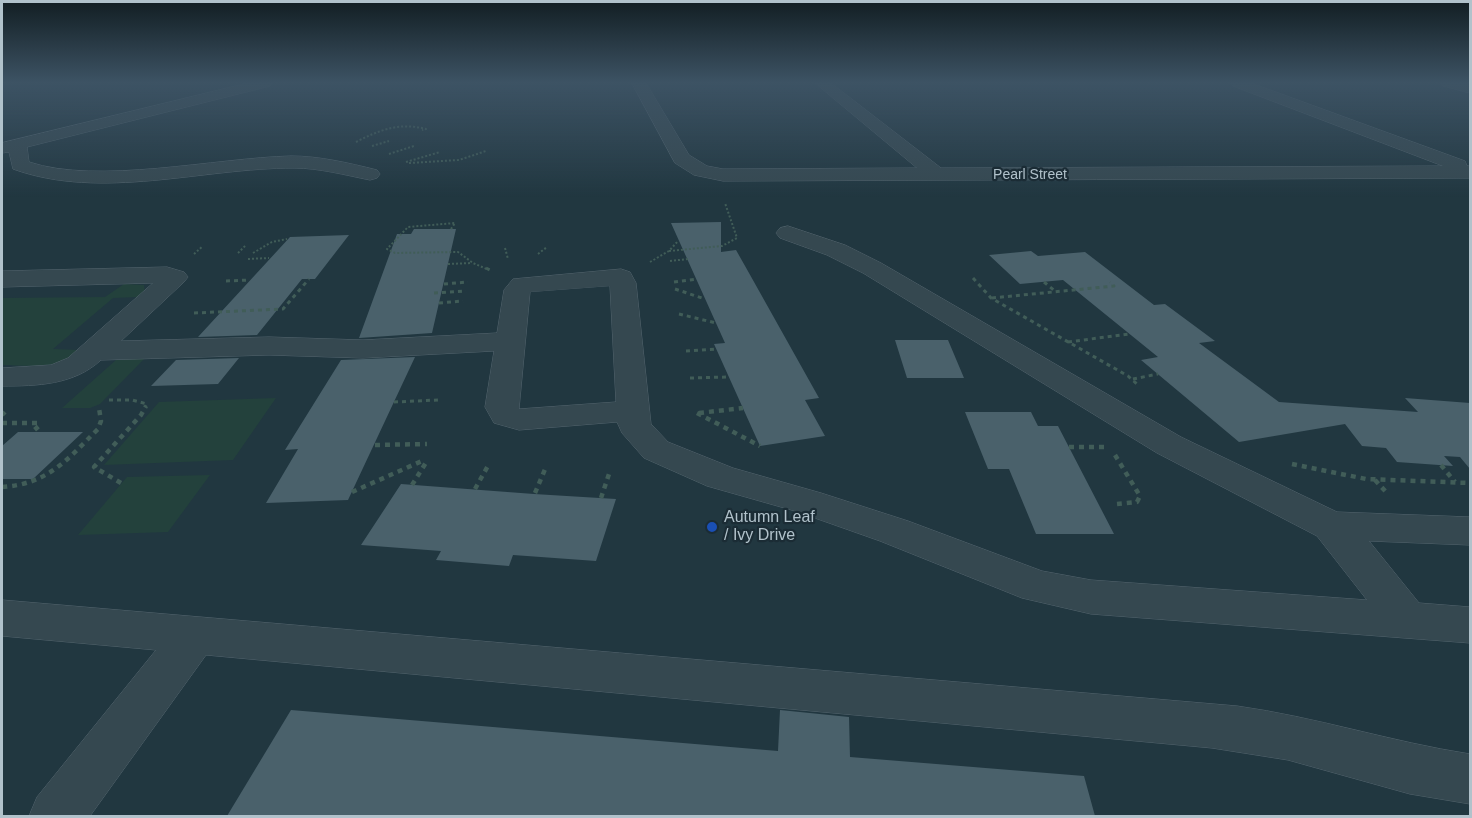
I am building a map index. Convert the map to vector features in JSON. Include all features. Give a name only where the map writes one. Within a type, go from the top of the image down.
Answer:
[{"type":"street","points":[[110,121],[9,146],[20,165],[42,174],[110,175],[292,162],[370,174]]},
{"type":"street","name":"Pearl Street","points":[[661,121],[682,159],[701,171],[744,176],[1470,171]]},
{"type":"street","points":[[870,121],[939,176]]},
{"type":"street","points":[[1339,121],[1470,171]]},
{"type":"street","points":[[788,233],[836,250],[872,268],[1169,445],[1331,526],[1354,551],[1407,621]]},
{"type":"street","points":[[2,279],[167,275],[175,277],[79,364],[47,376],[2,377]]},
{"type":"street","points":[[633,411],[519,420],[506,416],[501,407],[517,290],[522,285],[621,277],[633,411],[634,426],[656,450],[720,477],[808,502],[894,531],[1037,586],[1091,597],[1470,625]]},
{"type":"street","points":[[94,351],[269,346],[363,349],[510,341]]},
{"type":"street","points":[[1331,526],[1470,531]]},
{"type":"street","points":[[2,618],[1212,725],[1276,734],[1374,762],[1470,779]]},
{"type":"street","points":[[57,816],[195,635]]},
{"type":"path","points":[[351,144],[375,133],[406,124],[426,129],[422,130]]},
{"type":"path","points":[[388,154],[414,146]]},
{"type":"path","points":[[440,152],[407,163],[459,160],[486,151]]},
{"type":"path","points":[[678,241],[669,251],[722,246],[737,238],[723,199]]},
{"type":"path","points":[[448,264],[473,263],[458,252],[395,253],[387,249],[408,226],[455,223],[451,229]]},
{"type":"path","points":[[253,253],[272,242],[287,239]]},
{"type":"path","points":[[238,253],[246,245]]},
{"type":"path","points":[[194,254],[203,246]]},
{"type":"path","points":[[505,248],[509,261]]},
{"type":"path","points":[[248,259],[269,258]]},
{"type":"path","points":[[670,261],[688,259]]},
{"type":"path","points":[[973,278],[991,298],[1131,379],[1142,389]]},
{"type":"path","points":[[194,313],[283,309],[309,279]]},
{"type":"path","points":[[674,282],[697,279]]},
{"type":"path","points":[[226,280],[250,280]]},
{"type":"path","points":[[444,284],[468,282]]},
{"type":"path","points":[[1044,282],[1055,292]]},
{"type":"path","points":[[991,298],[1114,286],[1110,282]]},
{"type":"path","points":[[675,289],[705,299]]},
{"type":"path","points":[[434,293],[466,291]]},
{"type":"path","points":[[439,303],[463,301]]},
{"type":"path","points":[[679,314],[716,323]]},
{"type":"path","points":[[1068,342],[1129,333]]},
{"type":"path","points":[[686,351],[716,349]]},
{"type":"path","points":[[1131,379],[1158,374]]},
{"type":"path","points":[[690,378],[728,376]]},
{"type":"path","points":[[109,400],[132,400],[147,404],[141,415],[94,467],[95,470],[122,483]]},
{"type":"path","points":[[394,402],[438,400]]},
{"type":"path","points":[[2,487],[28,486],[52,473],[98,429],[101,421],[99,408]]},
{"type":"path","points":[[743,408],[697,413],[760,446]]},
{"type":"path","points":[[2,423],[38,423],[39,426],[32,432]]},
{"type":"path","points":[[375,445],[427,444]]},
{"type":"path","points":[[1069,447],[1107,447]]},
{"type":"path","points":[[106,453],[115,453]]},
{"type":"path","points":[[352,492],[425,461],[412,485]]},
{"type":"path","points":[[1282,461],[1366,478],[1470,483]]},
{"type":"path","points":[[475,489],[489,464]]},
{"type":"path","points":[[1441,465],[1455,482]]},
{"type":"path","points":[[535,493],[546,467]]},
{"type":"path","points":[[601,498],[610,471]]},
{"type":"green space","points":[[124,284],[144,285],[145,293],[138,297],[113,298],[53,349],[80,350],[73,357],[54,364],[2,365],[2,298],[105,297]]},
{"type":"green space","points":[[147,356],[100,404],[90,408],[62,408],[116,360]]},
{"type":"green space","points":[[276,398],[233,460],[104,465],[159,402]]},
{"type":"green space","points":[[210,475],[168,532],[78,535],[127,477]]},
{"type":"building","points":[[721,222],[721,252],[736,250],[819,398],[805,400],[825,436],[760,446],[714,344],[725,343],[671,223]]},
{"type":"building","points":[[414,229],[456,229],[432,333],[359,338],[397,234],[411,234]]},
{"type":"building","points":[[349,235],[315,279],[302,279],[257,335],[198,337],[290,237]]},
{"type":"building","points":[[1031,251],[1038,256],[1085,252],[1154,305],[1165,304],[1215,341],[1199,343],[1279,402],[1418,412],[1405,398],[1470,403],[1470,469],[1460,457],[1444,456],[1453,466],[1397,462],[1386,448],[1362,446],[1345,424],[1239,442],[1141,360],[1158,357],[1063,280],[1020,284],[989,255]]},
{"type":"building","points":[[895,340],[948,340],[964,378],[907,378]]},
{"type":"building","points":[[415,357],[348,500],[266,503],[298,449],[285,450],[341,360]]},
{"type":"building","points":[[239,358],[218,384],[151,386],[176,360]]},
{"type":"building","points":[[965,412],[1031,412],[1038,426],[1058,426],[1114,534],[1036,534],[1009,469],[988,469]]},
{"type":"building","points":[[18,432],[83,432],[33,479],[2,479],[2,446]]},
{"type":"building","points":[[401,484],[616,499],[596,561],[513,555],[509,566],[436,560],[441,551],[361,545]]},
{"type":"building","points":[[291,710],[778,751],[780,710],[849,717],[850,757],[1084,776],[1095,816],[227,816]]},
{"type":"place","name":"Autumn Leaf / Ivy Drive","points":[[712,527]]}]
